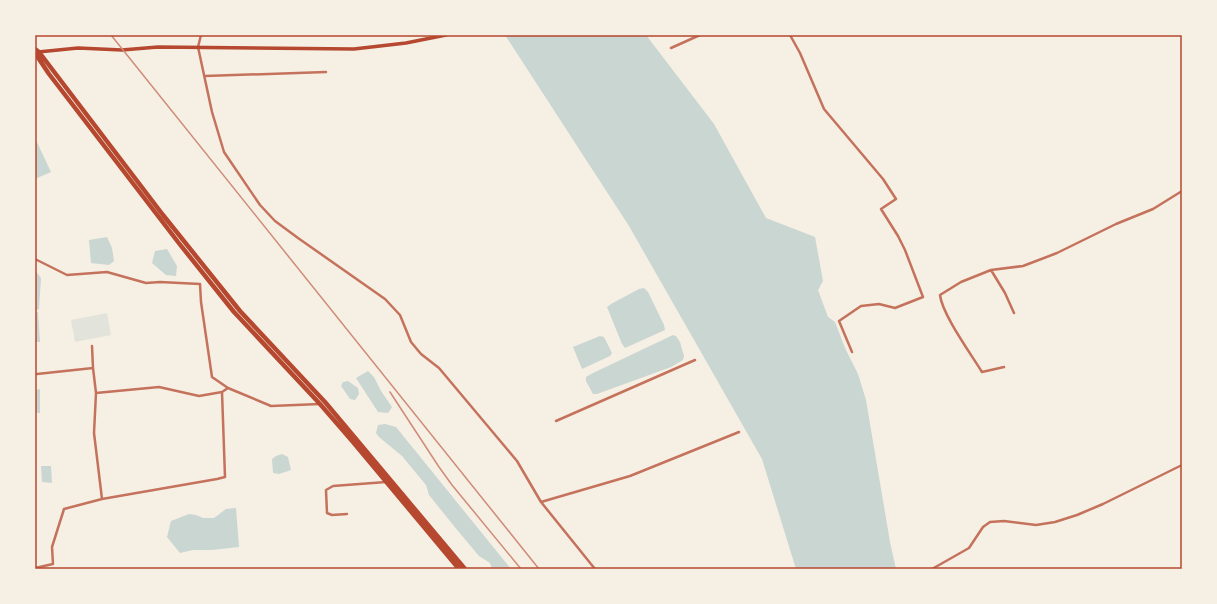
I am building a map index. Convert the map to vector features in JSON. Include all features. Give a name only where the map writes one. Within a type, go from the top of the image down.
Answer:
[{"type":"highway","points":[[36,51],[49,74],[234,312],[320,404],[459,569]]},
{"type":"highway","points":[[36,51],[163,215],[240,311],[324,402],[465,569]]},
{"type":"main road","points":[[36,51],[78,48],[122,50],[158,47],[354,48],[406,43],[446,35]]},
{"type":"street","points":[[201,35],[198,48],[212,112],[224,152],[260,205],[275,221],[385,299],[400,315],[411,342],[421,354],[440,368],[517,461],[541,502],[595,569]]},
{"type":"street","points":[[671,48],[700,35]]},
{"type":"street","points":[[790,35],[800,53],[824,109],[879,174],[896,199],[880,209],[898,236],[905,250],[923,296],[895,308],[879,304],[861,306],[839,321],[852,352]]},
{"type":"street","points":[[205,76],[326,72]]},
{"type":"street","points":[[1004,367],[982,372],[956,330],[943,306],[940,295],[961,282],[991,270],[1023,266],[1057,253],[1116,224],[1153,209],[1182,191]]},
{"type":"street","points":[[35,259],[67,275],[107,272],[146,283],[160,282],[200,284],[201,302],[212,377],[228,388],[271,406],[320,404]]},
{"type":"street","points":[[991,270],[1005,293],[1014,312]]},
{"type":"street","points":[[92,346],[96,393],[94,433],[102,499]]},
{"type":"street","points":[[556,421],[695,360]]},
{"type":"street","points":[[37,374],[93,368]]},
{"type":"street","points":[[96,393],[159,387],[198,396],[222,392],[228,388]]},
{"type":"street","points":[[35,568],[53,564],[52,547],[64,509],[102,499],[225,477],[222,392]]},
{"type":"street","points":[[541,502],[630,476],[739,432]]},
{"type":"street","points":[[932,569],[969,548],[983,527],[990,522],[1004,521],[1036,525],[1055,522],[1103,504],[1182,464]]},
{"type":"street","points":[[347,514],[332,515],[327,512],[326,490],[333,486],[387,482]]},
{"type":"shaded area","points":[[505,35],[646,35],[714,124],[766,218],[815,237],[823,281],[818,290],[828,317],[835,322],[845,348],[858,374],[866,400],[896,569],[796,569],[762,459],[629,226]]},
{"type":"shaded area","points":[[35,138],[51,172],[35,179]]},
{"type":"shaded area","points":[[107,237],[112,248],[114,261],[109,265],[91,263],[89,240]]},
{"type":"shaded area","points":[[167,249],[177,266],[176,276],[166,275],[152,263],[155,251]]},
{"type":"shaded area","points":[[35,270],[41,278],[39,309],[35,311]]},
{"type":"shaded area","points":[[644,288],[648,292],[665,330],[625,348],[607,307],[639,289]]},
{"type":"shaded area","points":[[35,312],[38,312],[40,342],[35,342]]},
{"type":"shaded area","points":[[107,313],[111,335],[75,342],[71,320]]},
{"type":"shaded area","points":[[673,335],[676,336],[680,342],[684,356],[683,360],[671,367],[597,394],[593,394],[586,381],[586,377]]},
{"type":"shaded area","points":[[600,336],[604,337],[612,353],[610,356],[582,369],[573,347]]},
{"type":"shaded area","points":[[368,371],[374,377],[381,391],[392,407],[388,413],[378,412],[356,378]]},
{"type":"shaded area","points":[[348,381],[358,388],[359,394],[355,400],[350,399],[341,386],[343,382]]},
{"type":"shaded area","points":[[40,389],[40,413],[35,413],[35,390]]},
{"type":"shaded area","points":[[385,424],[396,427],[511,569],[492,569],[490,563],[479,556],[429,495],[426,485],[402,456],[376,433],[378,425]]},
{"type":"shaded area","points":[[282,454],[288,457],[291,470],[279,474],[273,473],[272,459]]},
{"type":"shaded area","points":[[41,466],[51,466],[52,483],[42,482]]},
{"type":"shaded area","points":[[236,508],[239,547],[212,550],[193,550],[180,553],[167,537],[171,521],[189,514],[203,518],[214,518],[226,509]]},
{"type":"railway","points":[[111,35],[539,569]]},
{"type":"railway","points":[[390,392],[452,485],[521,569]]}]
